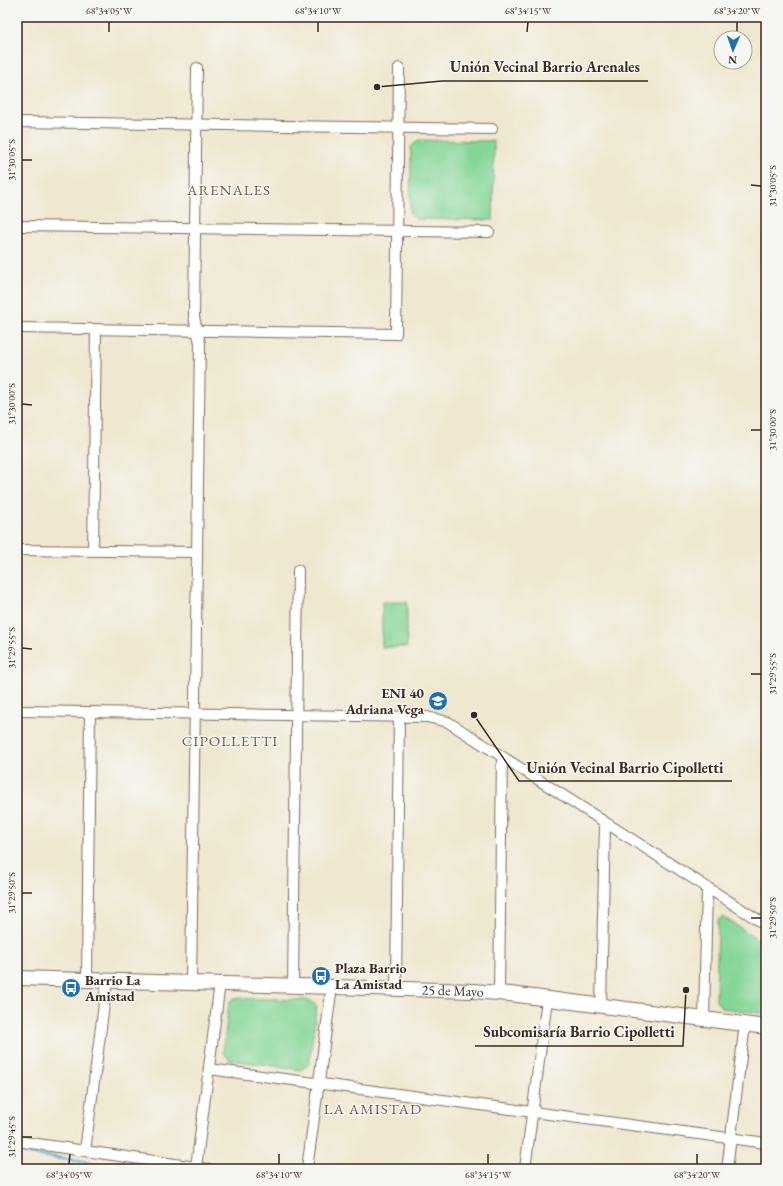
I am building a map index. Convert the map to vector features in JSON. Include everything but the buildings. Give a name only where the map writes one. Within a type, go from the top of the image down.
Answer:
[{"type":"street","points":[[191,983],[200,343],[194,317],[197,68]]},
{"type":"street","points":[[17,328],[396,334],[399,68]]},
{"type":"street","points":[[17,122],[492,129]]},
{"type":"street","points":[[17,226],[489,232]]},
{"type":"street","points":[[93,551],[96,329]]},
{"type":"street","points":[[17,550],[197,552]]},
{"type":"street","points":[[293,986],[298,570]]},
{"type":"street","points":[[17,711],[427,717],[448,722],[766,926]]},
{"type":"street","points":[[87,980],[90,712]]},
{"type":"street","points":[[396,988],[399,717]]},
{"type":"street","points":[[499,993],[502,757]]},
{"type":"street","points":[[601,1006],[605,823]]},
{"type":"street","points":[[704,1019],[707,888]]},
{"type":"street","name":"25 de Mayo","points":[[17,978],[454,990],[499,993],[766,1027]]},
{"type":"street","points":[[85,1151],[107,981]]},
{"type":"street","points":[[196,1167],[220,984]]},
{"type":"street","points":[[307,1169],[332,986]]},
{"type":"street","points":[[525,1169],[547,999]]},
{"type":"street","points":[[727,1169],[745,1024]]},
{"type":"street","points":[[209,1069],[766,1143]]},
{"type":"street","points":[[17,1141],[209,1169]]},
{"type":"green space","points":[[418,140],[494,141],[493,220],[416,219],[410,213],[411,147]]},
{"type":"green space","points":[[382,602],[407,602],[407,647],[382,647]]},
{"type":"green space","points":[[723,917],[766,944],[766,1014],[722,1008],[716,1001],[718,920]]},
{"type":"green space","points":[[234,998],[310,1000],[317,1006],[309,1064],[301,1070],[230,1060],[223,1053],[229,1002]]},
{"type":"waterway","points":[[17,1152],[134,1169]]},
{"type":"place","name":"Unión Vecinal Barrio Arenales","points":[[377,87]]},
{"type":"place","name":"ENI 40 Adriana Vega","points":[[438,701]]},
{"type":"place","name":"Unión Vecinal Barrio Cipolletti","points":[[474,715]]},
{"type":"place","name":"Plaza Barrio La Amistad","points":[[321,976]]},
{"type":"place","name":"Barrio La Amistad","points":[[71,988]]},
{"type":"place","name":"Subcomisaría Barrio Cipolletti","points":[[686,990]]},
{"type":"district","name":"ARENALES","points":[[229,190]]},
{"type":"district","name":"CIPOLLETTI","points":[[230,741]]},
{"type":"district","name":"LA AMISTAD","points":[[373,1109]]}]
